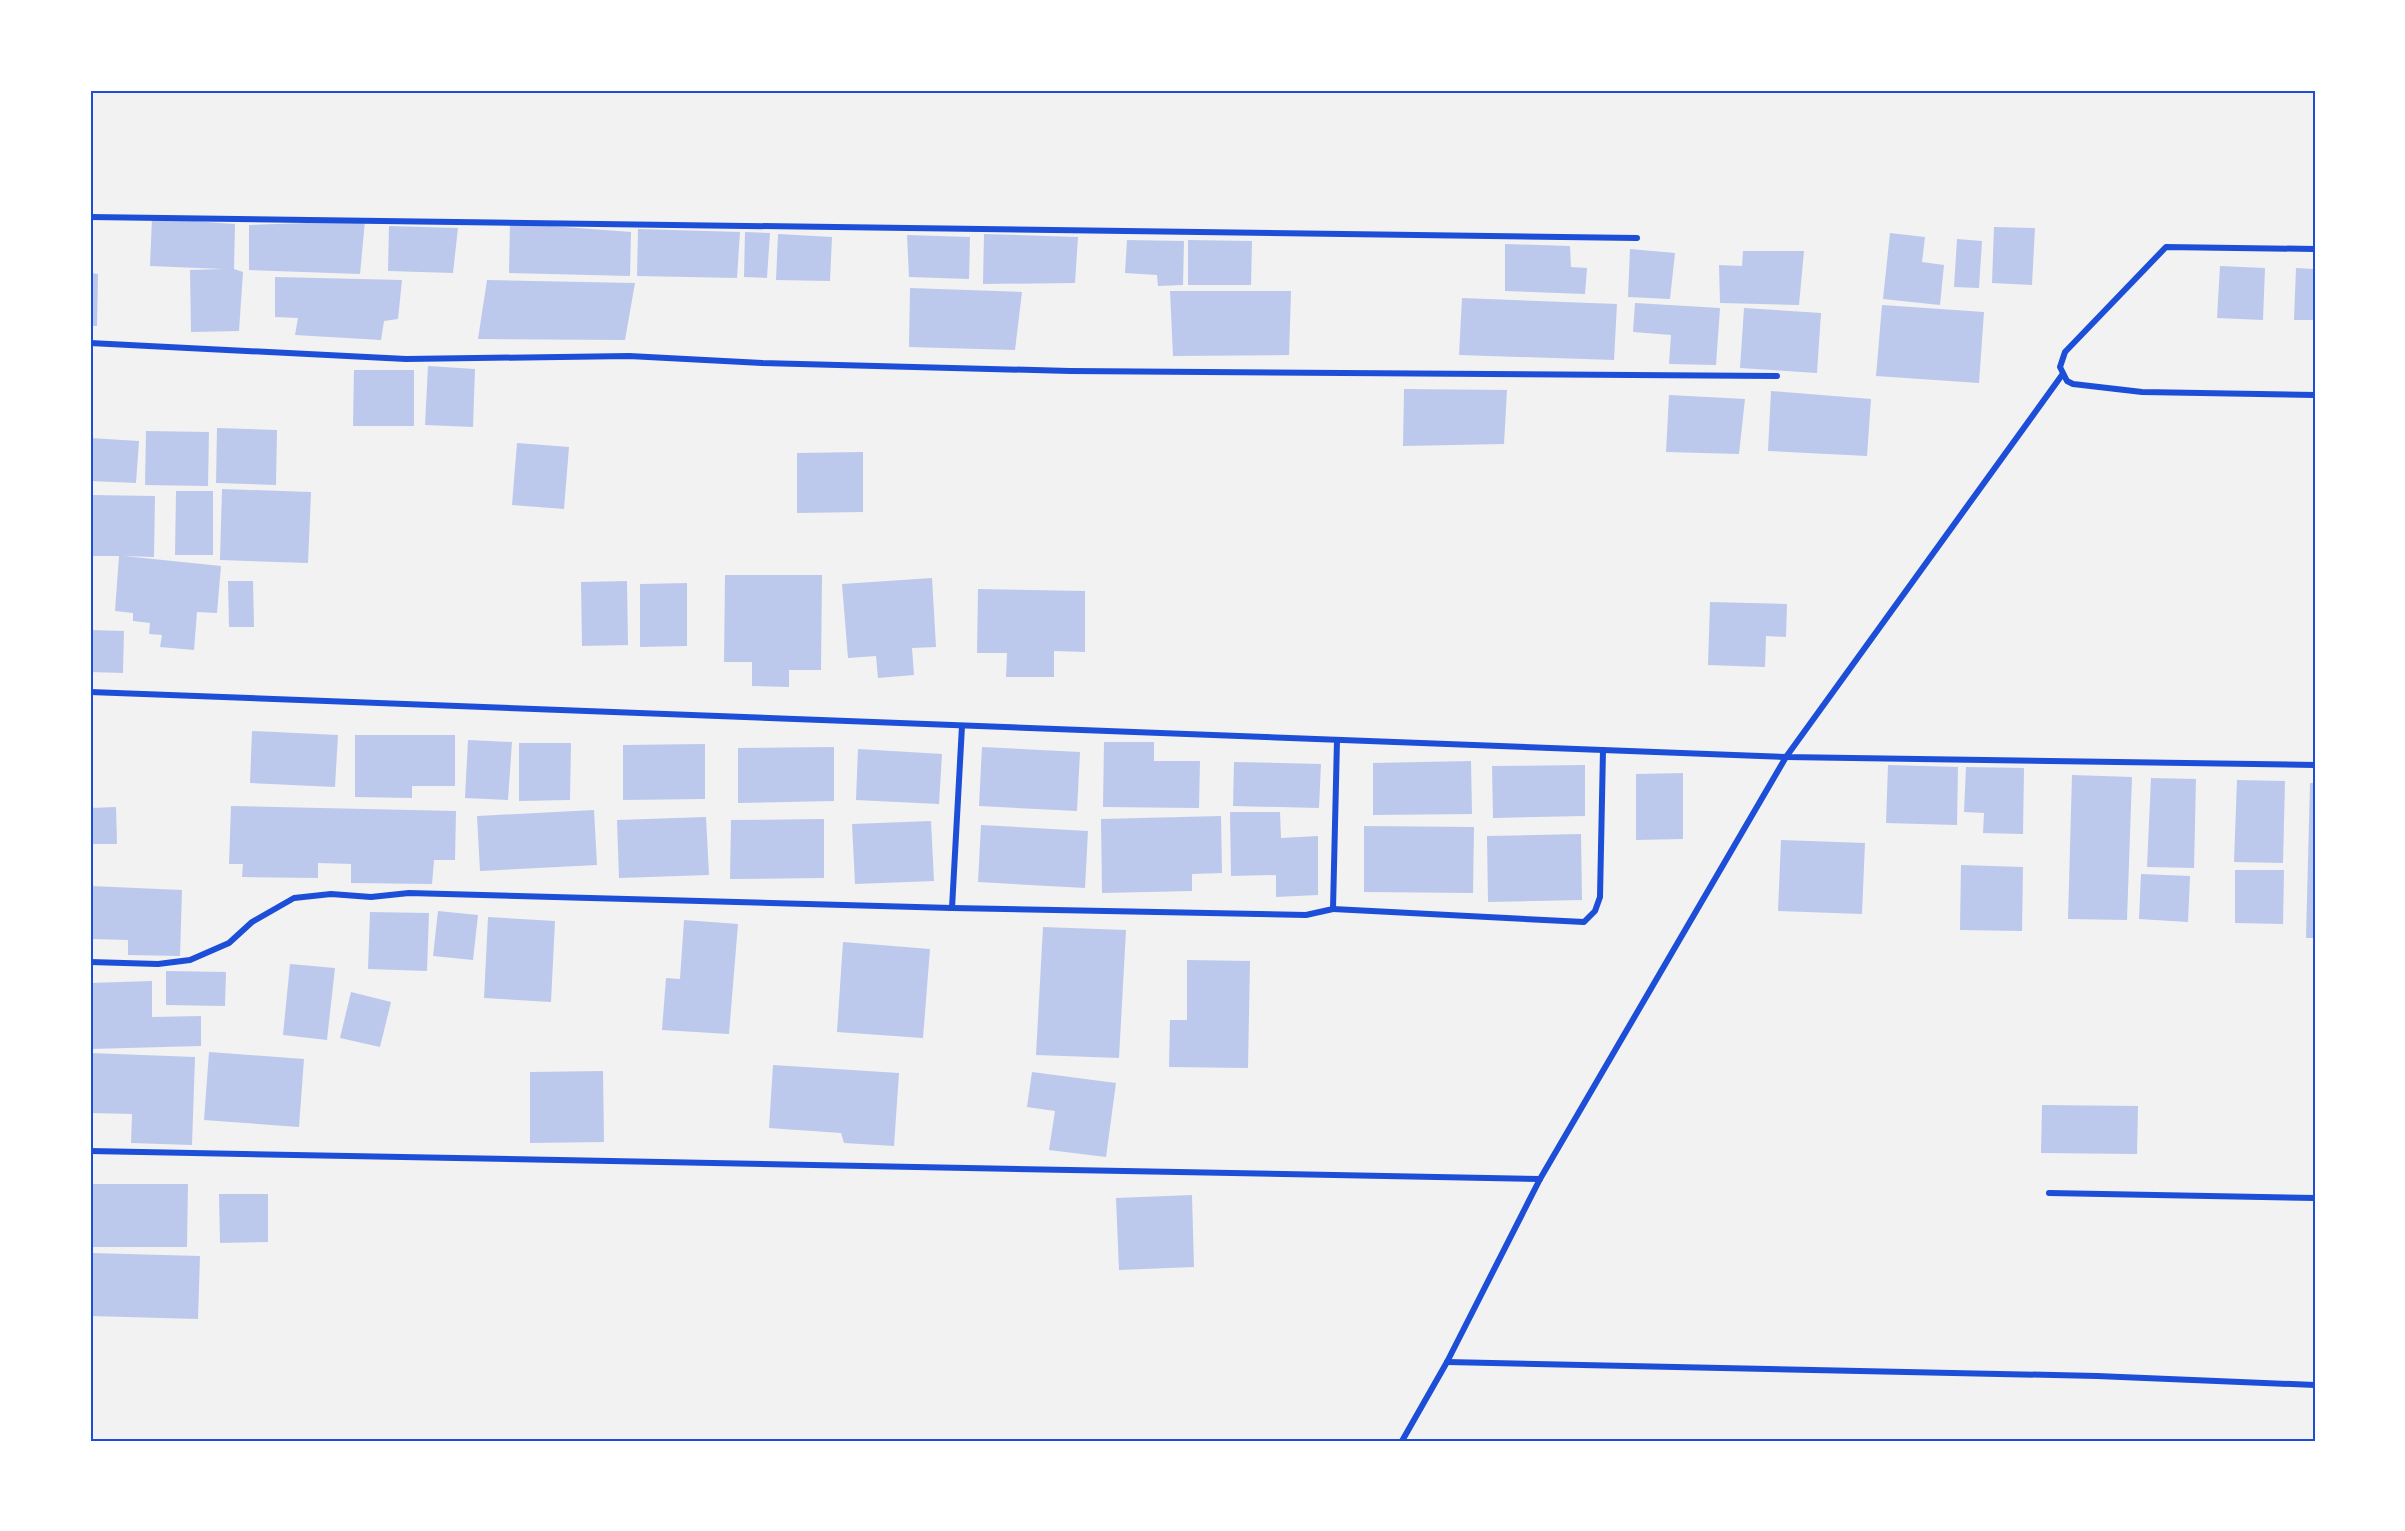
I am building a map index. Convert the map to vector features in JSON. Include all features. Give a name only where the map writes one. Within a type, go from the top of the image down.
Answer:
[{"type":"street","points":[[90,218],[1637,238]]},
{"type":"street","points":[[1402,1441],[1447,1362],[1540,1179],[1786,757],[2062,375],[2061,360],[2065,352],[2166,248],[2315,249]]},
{"type":"street","points":[[90,343],[406,359],[629,356],[762,363],[1070,371],[1778,376]]},
{"type":"street","points":[[2062,375],[2073,384],[2142,392],[2315,395]]},
{"type":"street","points":[[90,692],[1786,757],[2315,765]]},
{"type":"street","points":[[952,909],[963,726]]},
{"type":"street","points":[[1333,909],[1337,740]]},
{"type":"street","points":[[90,962],[158,964],[190,960],[229,942],[252,922],[294,898],[331,894],[371,897],[409,893],[952,909],[1306,915],[1333,909],[1584,922],[1595,912],[1600,897],[1603,750]]},
{"type":"street","points":[[90,1151],[1540,1179]]},
{"type":"street","points":[[2049,1193],[2315,1198]]},
{"type":"street","points":[[1447,1362],[2097,1376],[2315,1385]]},
{"type":"building","points":[[152,218],[235,224],[234,269],[243,272],[239,331],[191,332],[190,270],[223,269],[150,266]]},
{"type":"building","points":[[365,221],[360,274],[249,270],[249,225]]},
{"type":"building","points":[[510,223],[631,232],[630,276],[509,273]]},
{"type":"building","points":[[389,226],[458,228],[453,273],[388,271]]},
{"type":"building","points":[[1994,227],[2035,228],[2032,285],[1992,283]]},
{"type":"building","points":[[638,229],[740,232],[737,278],[637,276]]},
{"type":"building","points":[[745,232],[770,233],[767,278],[744,277]]},
{"type":"building","points":[[1890,233],[1925,237],[1922,262],[1944,265],[1940,305],[1883,299]]},
{"type":"building","points":[[778,234],[832,237],[830,281],[776,280]]},
{"type":"building","points":[[984,234],[1078,237],[1075,283],[983,284]]},
{"type":"building","points":[[907,235],[970,237],[969,279],[909,277]]},
{"type":"building","points":[[1957,239],[1982,241],[1979,288],[1954,287]]},
{"type":"building","points":[[1127,240],[1184,241],[1183,285],[1158,286],[1157,275],[1125,273]]},
{"type":"building","points":[[1188,240],[1252,241],[1251,285],[1188,285]]},
{"type":"building","points":[[1505,244],[1570,246],[1571,267],[1587,268],[1585,294],[1505,291]]},
{"type":"building","points":[[1630,249],[1675,253],[1670,299],[1628,297]]},
{"type":"building","points":[[1743,251],[1804,251],[1799,305],[1720,303],[1719,265],[1742,266]]},
{"type":"building","points":[[2220,266],[2265,268],[2263,320],[2217,318]]},
{"type":"building","points":[[2296,268],[2315,269],[2315,320],[2294,320]]},
{"type":"building","points":[[90,273],[98,274],[97,326],[90,326]]},
{"type":"building","points":[[275,277],[402,280],[398,319],[384,321],[381,340],[295,335],[298,318],[275,317]]},
{"type":"building","points":[[487,280],[635,283],[625,340],[478,339]]},
{"type":"building","points":[[910,288],[1022,292],[1015,350],[909,347]]},
{"type":"building","points":[[1170,291],[1291,291],[1289,355],[1173,356]]},
{"type":"building","points":[[1462,298],[1617,304],[1614,360],[1459,355]]},
{"type":"building","points":[[1635,303],[1720,308],[1716,365],[1669,364],[1671,335],[1633,332]]},
{"type":"building","points":[[1882,305],[1984,312],[1979,383],[1876,376]]},
{"type":"building","points":[[1744,308],[1821,313],[1817,373],[1740,368]]},
{"type":"building","points":[[428,366],[475,369],[473,427],[425,425]]},
{"type":"building","points":[[354,370],[414,370],[414,426],[353,426]]},
{"type":"building","points":[[1404,389],[1507,390],[1504,444],[1403,446]]},
{"type":"building","points":[[1771,391],[1871,399],[1867,456],[1768,451]]},
{"type":"building","points":[[1669,395],[1745,399],[1739,454],[1666,452]]},
{"type":"building","points":[[217,428],[277,430],[276,485],[216,483]]},
{"type":"building","points":[[146,431],[209,432],[208,486],[145,485]]},
{"type":"building","points":[[90,438],[139,441],[136,483],[90,481]]},
{"type":"building","points":[[517,443],[569,447],[564,509],[512,505]]},
{"type":"building","points":[[863,452],[863,512],[797,513],[797,453]]},
{"type":"building","points":[[222,489],[311,492],[308,563],[220,560]]},
{"type":"building","points":[[176,491],[213,491],[213,555],[175,555]]},
{"type":"building","points":[[90,495],[155,496],[154,557],[124,556],[221,566],[217,613],[197,612],[194,650],[160,647],[162,635],[149,634],[150,623],[133,621],[133,613],[115,611],[119,556],[90,556]]},
{"type":"building","points":[[725,575],[822,575],[821,670],[789,670],[789,687],[752,686],[752,662],[724,662]]},
{"type":"building","points":[[932,578],[936,647],[912,648],[914,675],[878,678],[876,656],[848,658],[842,584]]},
{"type":"building","points":[[228,581],[253,581],[254,627],[229,627]]},
{"type":"building","points":[[627,581],[628,645],[582,646],[581,582]]},
{"type":"building","points":[[687,583],[687,646],[640,647],[640,584]]},
{"type":"building","points":[[978,589],[1085,591],[1085,652],[1054,651],[1054,677],[1006,677],[1007,653],[977,653]]},
{"type":"building","points":[[1710,602],[1787,604],[1786,637],[1766,636],[1765,667],[1708,665]]},
{"type":"building","points":[[90,630],[124,631],[123,673],[90,672]]},
{"type":"building","points":[[252,731],[338,735],[335,787],[250,783]]},
{"type":"building","points":[[355,735],[455,735],[455,786],[412,786],[412,798],[355,797]]},
{"type":"building","points":[[468,740],[512,742],[508,800],[465,798]]},
{"type":"building","points":[[1104,742],[1154,742],[1154,761],[1200,761],[1199,808],[1103,807]]},
{"type":"building","points":[[519,743],[571,743],[570,800],[519,801]]},
{"type":"building","points":[[705,744],[705,799],[623,800],[623,745]]},
{"type":"building","points":[[834,747],[834,801],[738,803],[738,748]]},
{"type":"building","points":[[982,747],[1080,752],[1077,811],[979,806]]},
{"type":"building","points":[[858,749],[942,754],[939,804],[856,800]]},
{"type":"building","points":[[1471,761],[1472,814],[1373,815],[1373,763]]},
{"type":"building","points":[[1234,762],[1321,764],[1319,808],[1233,806]]},
{"type":"building","points":[[1585,765],[1585,816],[1493,818],[1492,766]]},
{"type":"building","points":[[1888,765],[1958,767],[1957,825],[1886,823]]},
{"type":"building","points":[[1966,767],[2024,768],[2023,834],[1983,833],[1984,813],[1964,812]]},
{"type":"building","points":[[1683,773],[1683,839],[1636,840],[1636,774]]},
{"type":"building","points":[[2072,775],[2132,777],[2127,920],[2068,919]]},
{"type":"building","points":[[2151,778],[2196,779],[2194,868],[2147,867]]},
{"type":"building","points":[[2237,780],[2285,781],[2283,863],[2234,862]]},
{"type":"building","points":[[2310,783],[2315,783],[2315,938],[2306,938]]},
{"type":"building","points":[[231,806],[456,811],[455,860],[434,860],[432,884],[351,883],[351,864],[318,863],[318,878],[242,877],[243,864],[229,864]]},
{"type":"building","points":[[116,807],[117,844],[90,844],[90,808]]},
{"type":"building","points":[[594,810],[597,865],[480,871],[477,816]]},
{"type":"building","points":[[1230,812],[1280,812],[1281,838],[1318,836],[1318,895],[1276,897],[1276,875],[1231,876]]},
{"type":"building","points":[[1221,816],[1222,873],[1192,874],[1192,891],[1102,893],[1101,819]]},
{"type":"building","points":[[706,817],[709,875],[619,878],[617,820]]},
{"type":"building","points":[[824,819],[824,878],[730,879],[731,820]]},
{"type":"building","points":[[931,821],[934,881],[855,884],[852,824]]},
{"type":"building","points":[[981,825],[1088,831],[1085,888],[978,882]]},
{"type":"building","points":[[1364,826],[1474,827],[1473,893],[1364,892]]},
{"type":"building","points":[[1581,834],[1582,900],[1488,902],[1487,836]]},
{"type":"building","points":[[1781,840],[1865,843],[1862,914],[1778,911]]},
{"type":"building","points":[[1961,865],[2023,867],[2022,931],[1960,930]]},
{"type":"building","points":[[2235,870],[2284,870],[2283,924],[2235,923]]},
{"type":"building","points":[[2141,874],[2190,876],[2188,922],[2139,919]]},
{"type":"building","points":[[90,886],[182,890],[180,956],[128,955],[128,940],[90,939]]},
{"type":"building","points":[[438,911],[478,915],[473,960],[433,956]]},
{"type":"building","points":[[370,912],[429,913],[427,971],[368,969]]},
{"type":"building","points":[[488,917],[555,921],[551,1002],[484,998]]},
{"type":"building","points":[[684,920],[738,924],[729,1034],[662,1030],[666,978],[680,979]]},
{"type":"building","points":[[1043,927],[1126,930],[1119,1058],[1036,1055]]},
{"type":"building","points":[[843,942],[930,949],[923,1038],[837,1032]]},
{"type":"building","points":[[1187,960],[1250,961],[1248,1068],[1169,1067],[1170,1020],[1187,1020]]},
{"type":"building","points":[[290,964],[335,968],[327,1040],[283,1035]]},
{"type":"building","points":[[166,971],[226,972],[225,1006],[166,1005]]},
{"type":"building","points":[[152,981],[152,1017],[201,1016],[201,1046],[90,1049],[90,983]]},
{"type":"building","points":[[351,992],[391,1002],[380,1047],[340,1038]]},
{"type":"building","points":[[209,1052],[304,1059],[299,1127],[204,1120]]},
{"type":"building","points":[[90,1053],[195,1057],[192,1145],[131,1143],[132,1114],[90,1113]]},
{"type":"building","points":[[773,1065],[899,1073],[894,1146],[844,1143],[841,1133],[769,1128]]},
{"type":"building","points":[[603,1071],[604,1142],[530,1143],[530,1072]]},
{"type":"building","points":[[1032,1072],[1116,1083],[1106,1157],[1049,1150],[1055,1111],[1027,1107]]},
{"type":"building","points":[[2042,1105],[2138,1106],[2137,1154],[2041,1153]]},
{"type":"building","points":[[90,1184],[188,1184],[187,1247],[90,1247]]},
{"type":"building","points":[[219,1194],[268,1194],[268,1242],[220,1243]]},
{"type":"building","points":[[1192,1195],[1194,1267],[1119,1270],[1116,1198]]},
{"type":"building","points":[[90,1253],[200,1256],[198,1319],[90,1316]]}]
